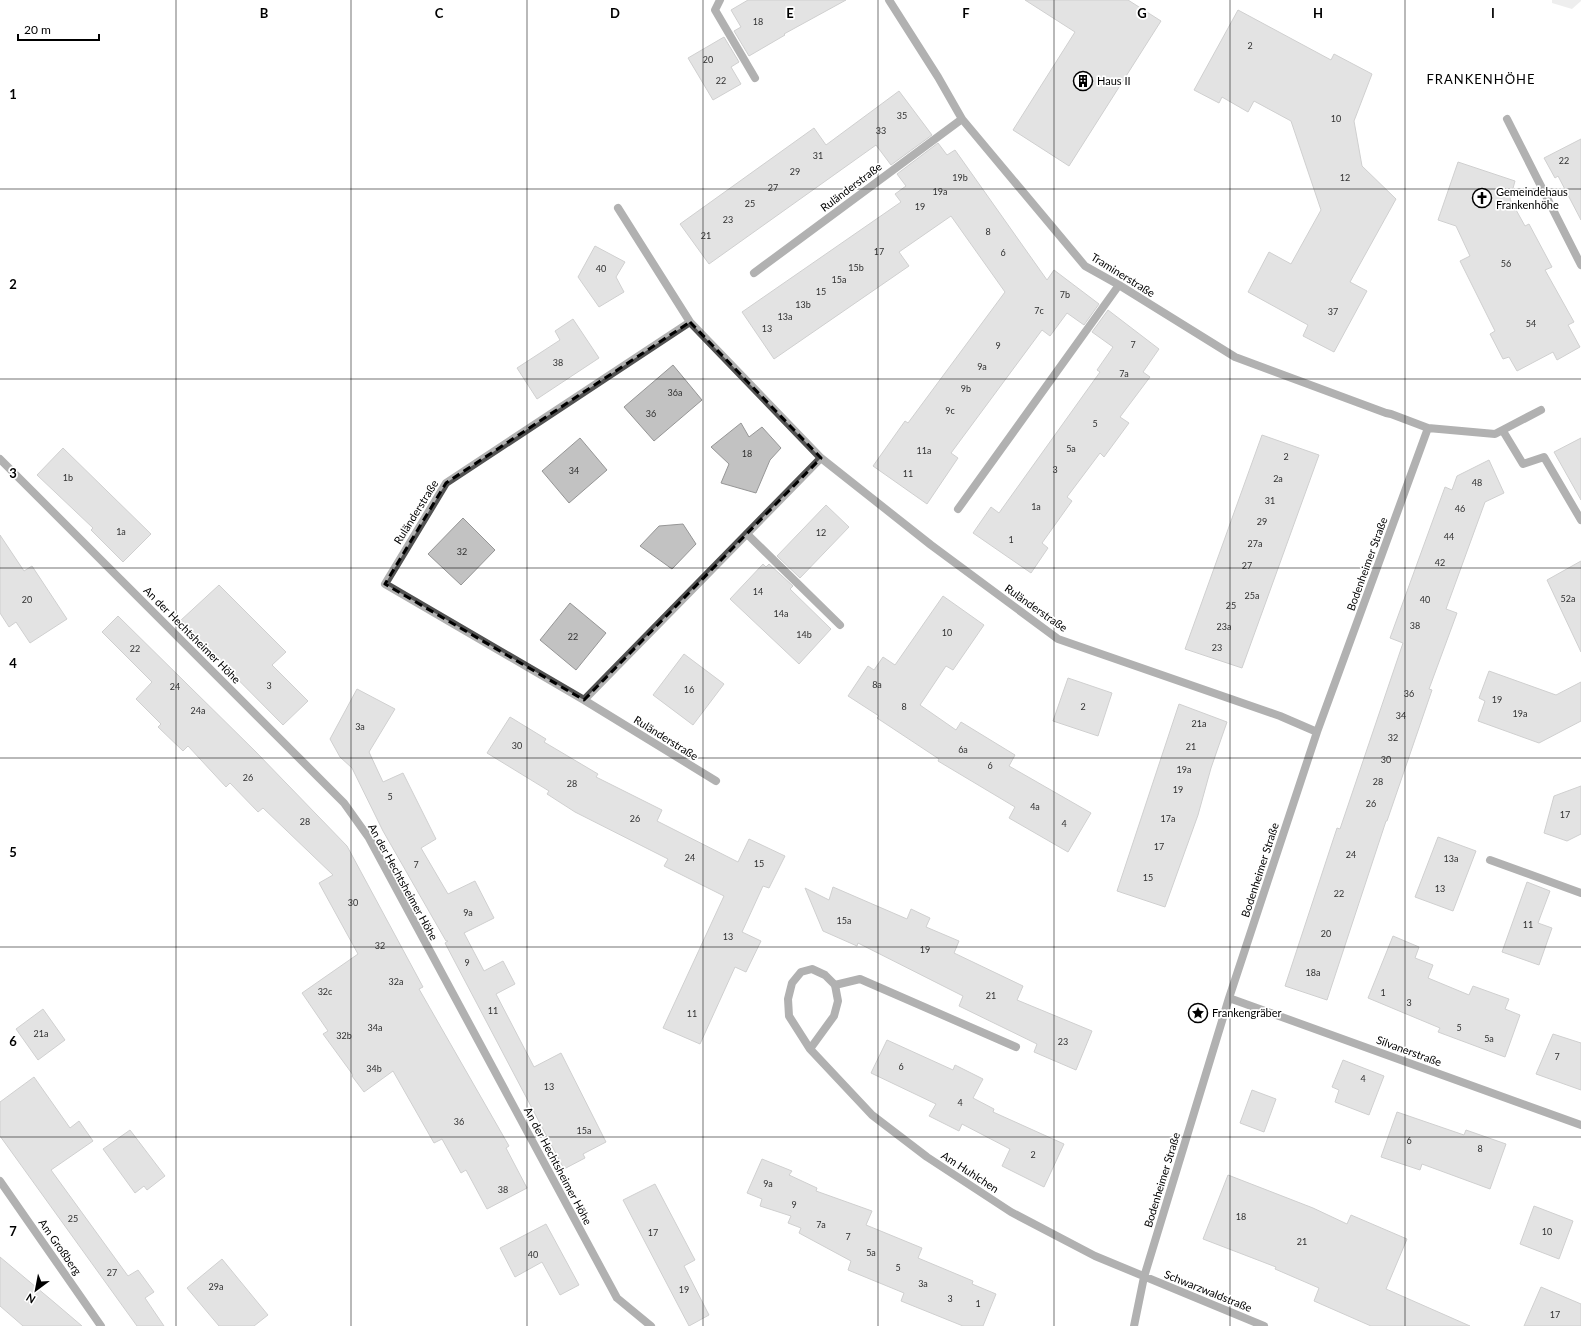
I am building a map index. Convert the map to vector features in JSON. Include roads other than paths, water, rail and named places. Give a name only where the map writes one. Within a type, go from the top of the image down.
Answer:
[{"type":"street","points":[[720,0],[715,10],[755,78]]},
{"type":"street","name":"Traminerstraße","points":[[889,0],[938,77],[962,119],[1085,266],[1119,285],[1235,357],[1428,428],[1496,434],[1502,431]]},
{"type":"street","name":"Ruländerstraße","points":[[754,273],[962,119]]},
{"type":"street","points":[[1507,119],[1581,265]]},
{"type":"street","name":"Ruländerstraße","points":[[618,208],[690,322],[821,458],[931,545],[1058,639],[1280,716],[1318,732]]},
{"type":"street","points":[[958,509],[1119,285]]},
{"type":"street","name":"Ruländerstraße","points":[[690,322],[446,483],[384,584],[584,700],[716,781]]},
{"type":"street","points":[[1541,410],[1502,431],[1523,464],[1544,457],[1581,520]]},
{"type":"street","name":"Bodenheimer Straße","points":[[1134,1326],[1144,1277],[1229,998],[1318,732],[1428,428]]},
{"type":"street","points":[[584,700],[821,458]]},
{"type":"street","name":"An der Hechtsheimer Höhe","points":[[0,459],[344,803],[369,838],[617,1298],[652,1326]]},
{"type":"street","points":[[747,534],[840,625]]},
{"type":"street","points":[[1490,860],[1581,893]]},
{"type":"street","name":"Am Huhlchen","points":[[835,985],[825,975],[812,969],[801,972],[792,983],[788,999],[789,1016],[810,1049],[872,1115],[927,1157],[1011,1212],[1095,1256],[1144,1277]]},
{"type":"street","points":[[810,1049],[834,1016],[838,1001],[835,985],[860,979],[1016,1047]]},
{"type":"street","name":"Silvanerstraße","points":[[1229,998],[1581,1125]]},
{"type":"street","name":"Am Großberg","points":[[0,1181],[102,1326]]},
{"type":"street","name":"Schwarzwaldstraße","points":[[1144,1277],[1264,1326]]},
{"type":"place","name":"Haus II","points":[[1083,81]]},
{"type":"place","name":"Gemeindehaus Frankenhöhe","points":[[1482,198]]},
{"type":"place","name":"Frankengräber","points":[[1198,1013]]},
{"type":"district","name":"FRANKENHÖHE","points":[[1481,79]]}]
